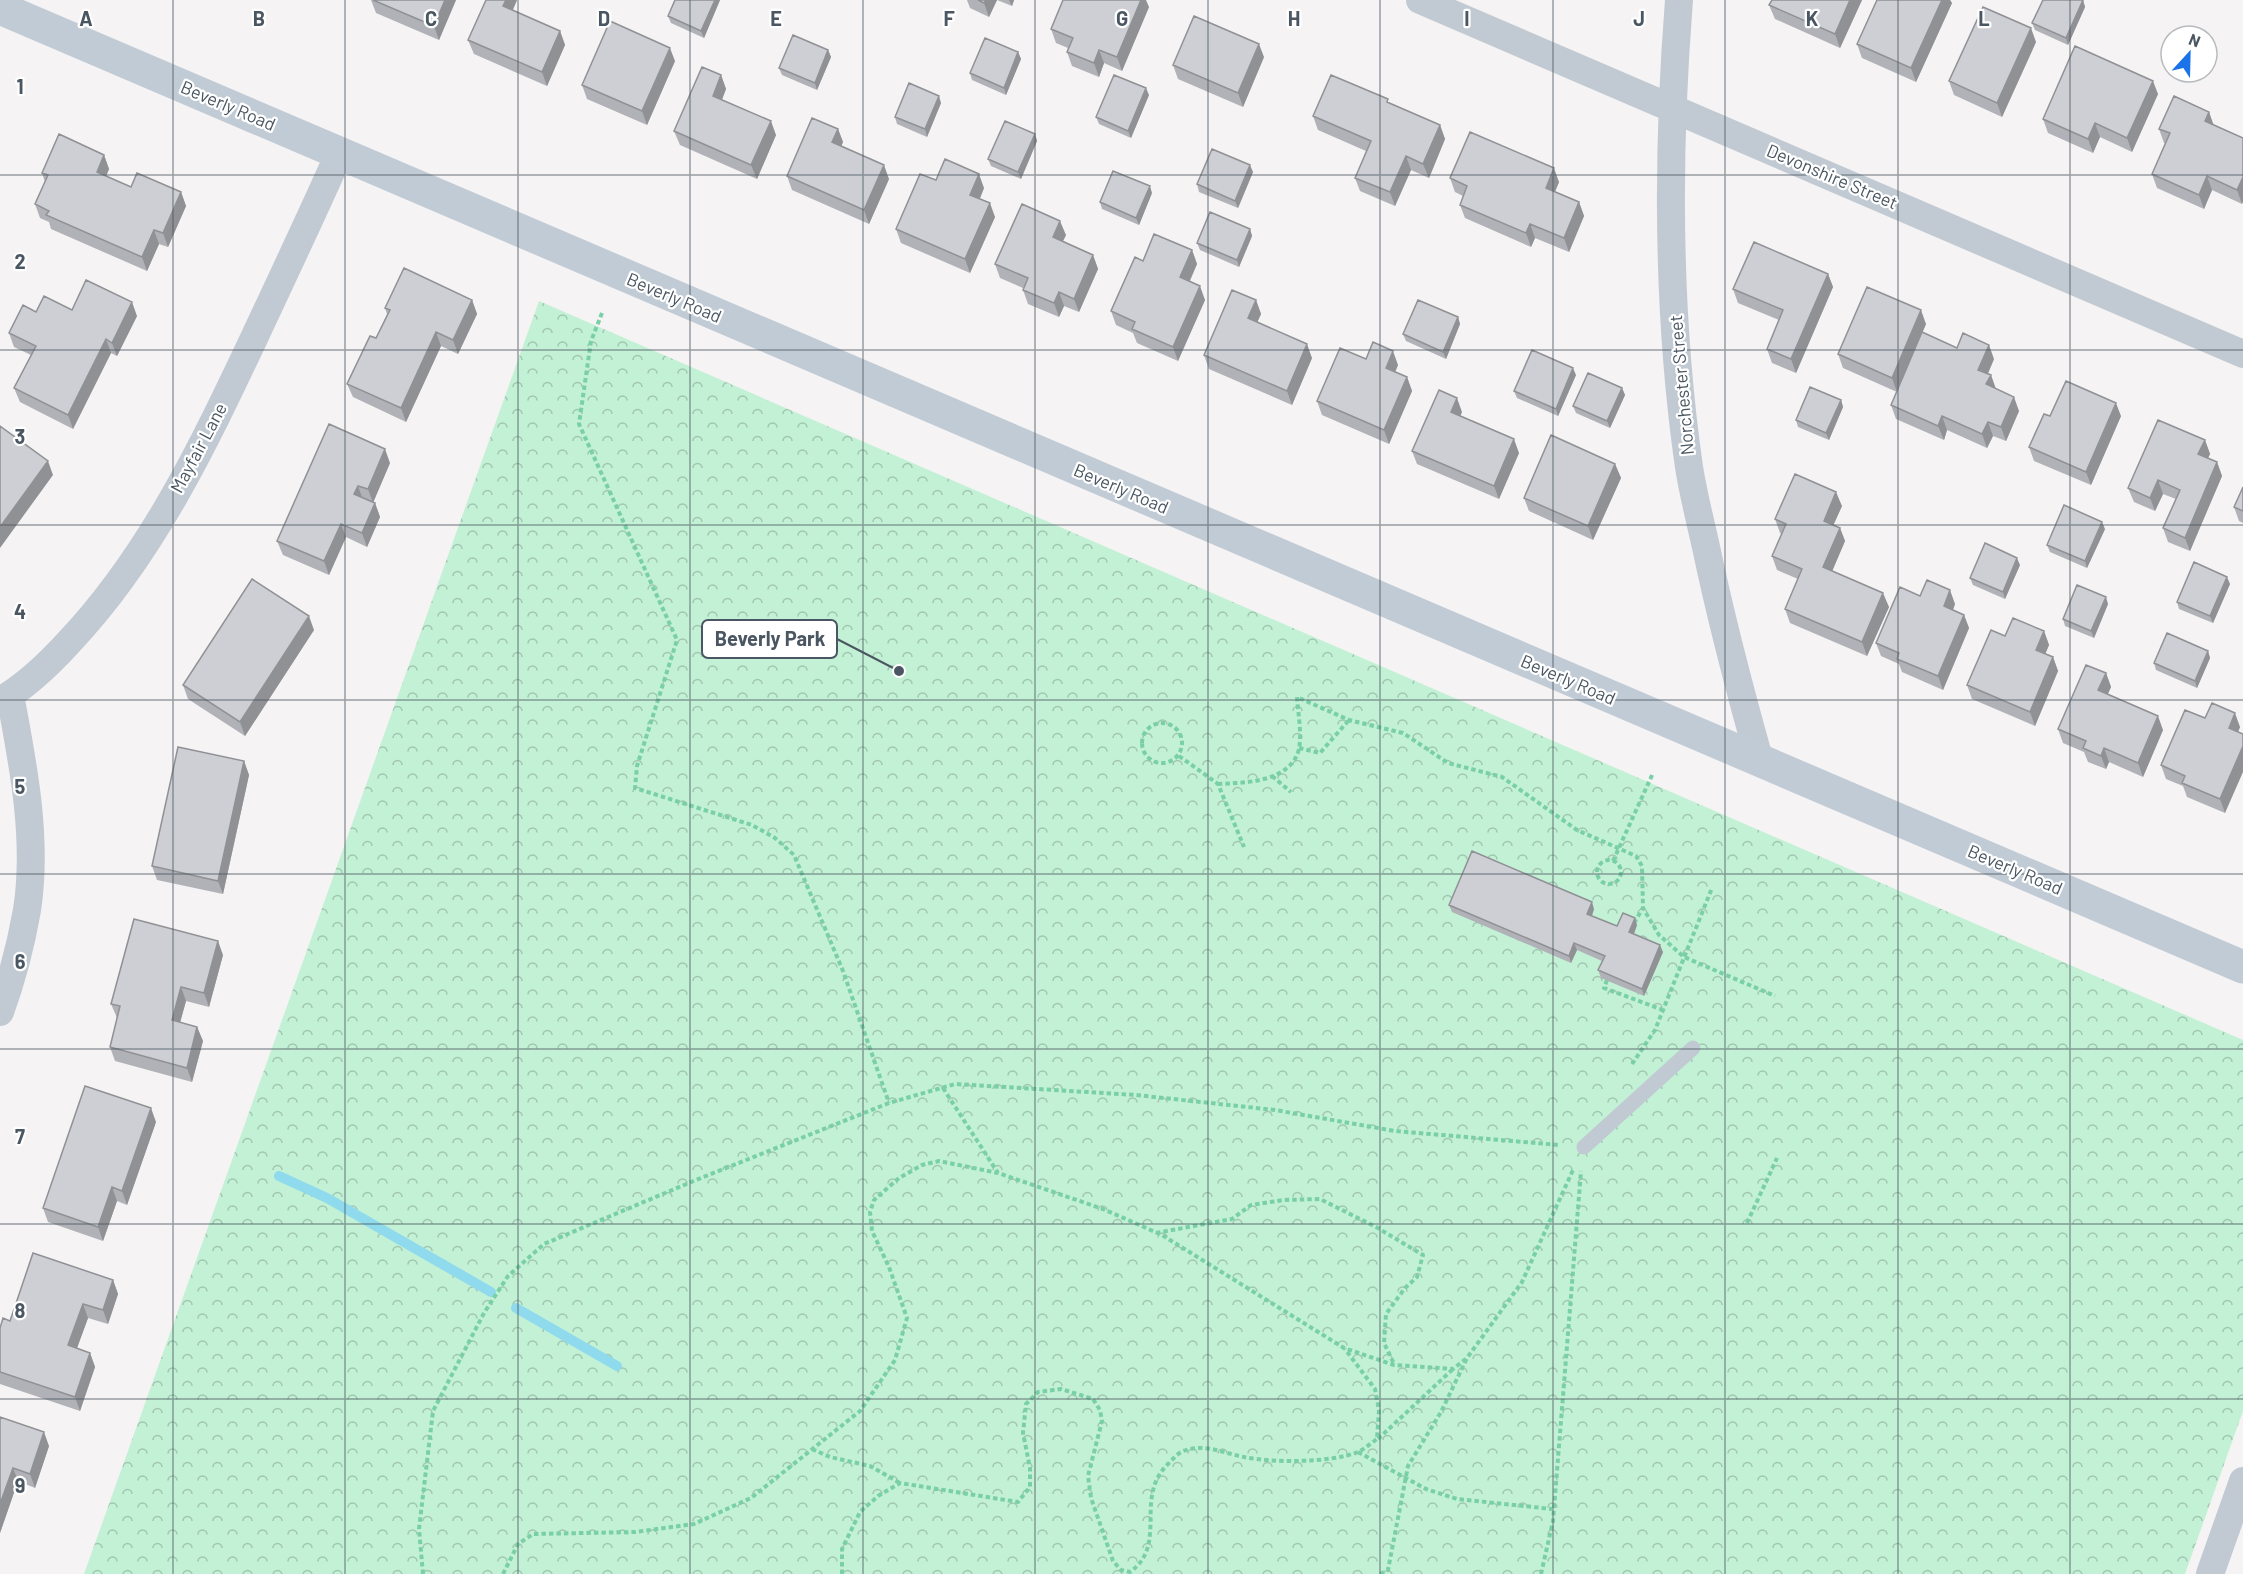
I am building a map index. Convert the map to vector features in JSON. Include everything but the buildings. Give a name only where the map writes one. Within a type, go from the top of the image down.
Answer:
[{"type":"street","name":"Devonshire Street","points":[[1420,0],[2243,354]]},
{"type":"street","name":"Norchester Street","points":[[1679,0],[1674,60],[1671,197],[1679,377],[1690,469],[1715,590],[1760,762]]},
{"type":"street","name":"Beverly Road","points":[[0,8],[2243,968]]},
{"type":"street","name":"Mayfair Lane","points":[[5,698],[52,660],[110,596],[179,489],[220,411],[339,154]]},
{"type":"street","points":[[0,1012],[23,928],[30,868],[30,826],[22,757],[5,698]]},
{"type":"street","points":[[2210,1574],[2243,1482]]},
{"type":"lane","points":[[1584,1147],[1693,1048]]},
{"type":"path","points":[[602,313],[591,341],[579,424],[677,640],[637,766],[635,788],[752,825],[775,838],[794,855],[843,971],[889,1102]]},
{"type":"path","points":[[1218,784],[1249,782],[1272,776],[1287,767],[1297,755],[1299,748],[1297,697],[1349,720],[1403,733],[1448,763],[1502,777],[1577,830],[1636,856],[1642,866],[1643,908],[1659,935],[1684,957],[1775,996]]},
{"type":"path","points":[[1299,748],[1320,753],[1349,720]]},
{"type":"path","points":[[1167,723],[1178,730],[1183,743],[1179,756],[1174,761],[1160,764],[1148,758],[1144,753],[1141,740],[1148,728],[1154,724],[1167,723]]},
{"type":"path","points":[[1179,756],[1218,784],[1244,847]]},
{"type":"path","points":[[1613,861],[1653,773]]},
{"type":"path","points":[[1272,776],[1291,792]]},
{"type":"path","points":[[1605,861],[1613,861],[1620,866],[1620,877],[1615,883],[1607,884],[1600,881],[1598,869],[1605,861]]},
{"type":"path","points":[[1631,1065],[1655,1030],[1712,888]]},
{"type":"path","points":[[1634,923],[1643,908]]},
{"type":"path","points":[[1607,980],[1604,988],[1663,1010]]},
{"type":"path","points":[[423,1574],[419,1528],[433,1411],[484,1313],[508,1276],[544,1244],[889,1102],[955,1084],[1136,1095],[1275,1110],[1395,1131],[1514,1143],[1584,1147]]},
{"type":"path","points":[[943,1088],[998,1173]]},
{"type":"path","points":[[1380,1574],[1388,1570],[1408,1466],[1441,1412],[1467,1358],[1522,1282],[1584,1147]]},
{"type":"path","points":[[1541,1574],[1553,1521],[1552,1509],[1584,1147]]},
{"type":"path","points":[[1747,1223],[1777,1158]]},
{"type":"path","points":[[503,1574],[518,1545],[533,1534],[635,1532],[694,1524],[751,1498],[860,1411],[895,1360],[907,1318],[872,1230],[870,1212],[874,1200],[899,1178],[922,1166],[939,1161],[998,1173],[1103,1209],[1156,1233],[1344,1348],[1394,1365],[1453,1369]]},
{"type":"path","points":[[1156,1233],[1232,1219],[1251,1205],[1284,1200],[1320,1199],[1376,1227],[1423,1256],[1417,1277],[1405,1288],[1386,1314],[1384,1343],[1394,1365]]},
{"type":"path","points":[[1344,1348],[1375,1389],[1379,1410],[1377,1439]]},
{"type":"path","points":[[812,1449],[830,1457],[870,1466],[900,1483],[1017,1502],[1030,1487],[1030,1468],[1023,1433],[1026,1404],[1038,1392],[1060,1389],[1093,1399],[1100,1410],[1102,1421],[1088,1476],[1090,1498],[1113,1561],[1121,1570],[1130,1572],[1146,1555],[1151,1534],[1149,1508],[1153,1486],[1161,1471],[1179,1453],[1199,1447],[1245,1458],[1292,1461],[1358,1452],[1377,1439],[1467,1358]]},
{"type":"path","points":[[1358,1452],[1405,1479],[1456,1499],[1552,1509]]},
{"type":"path","points":[[842,1574],[842,1549],[860,1512],[878,1496],[900,1483]]},
{"type":"green space","points":[[539,301],[2243,1040],[2243,1411],[2185,1574],[84,1574]]},
{"type":"waterway","points":[[279,1176],[327,1198],[491,1292]]},
{"type":"waterway","points":[[516,1308],[617,1366]]},
{"type":"place","name":"Beverly Park","points":[[899,671]]}]
